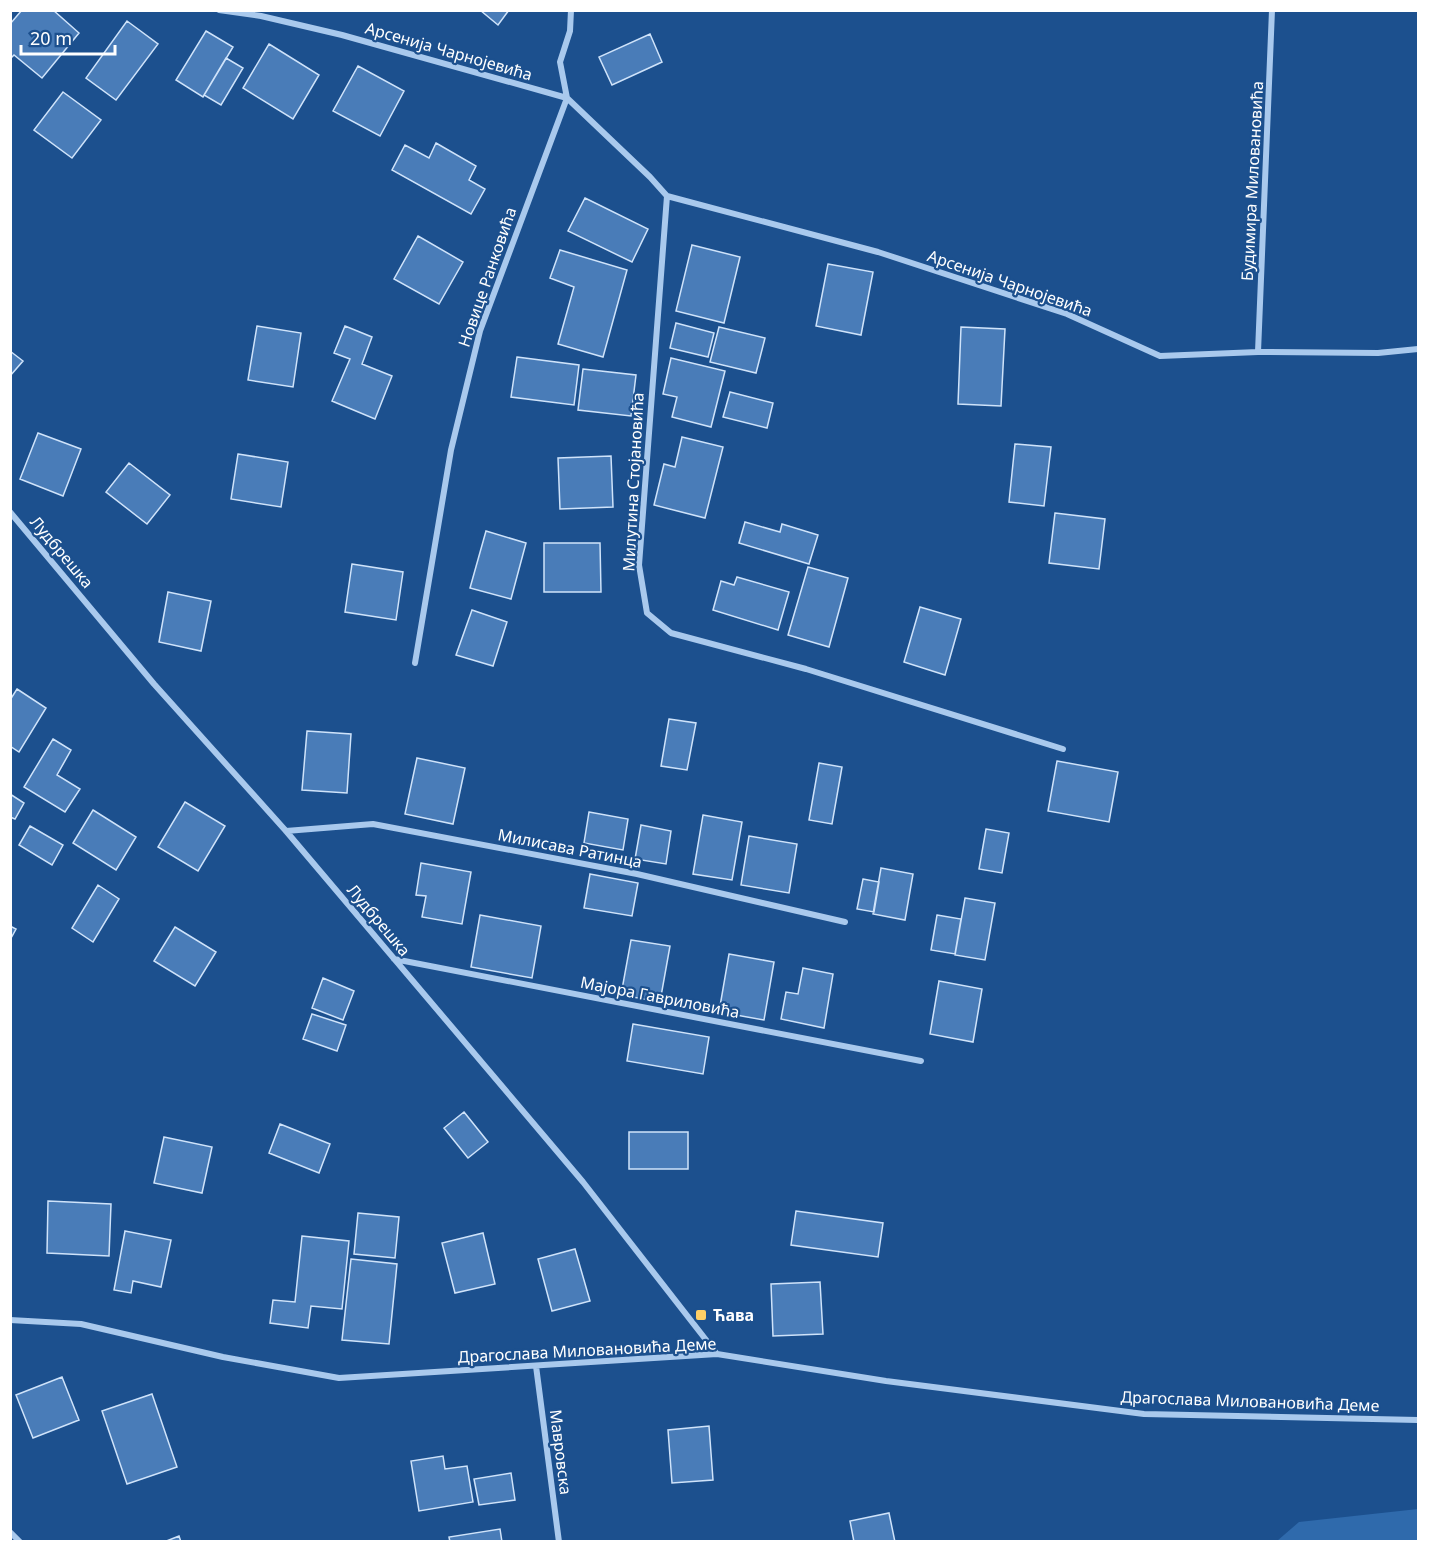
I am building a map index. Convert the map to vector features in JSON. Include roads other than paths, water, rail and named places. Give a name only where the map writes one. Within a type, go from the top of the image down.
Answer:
[{"type":"street","name":"Арсенија Чарнојевића","points":[[219,10],[261,16],[342,35],[567,98]]},
{"type":"street","points":[[571,10],[570,30],[560,62],[567,98],[667,196]]},
{"type":"street","name":"Будимира Миловановића","points":[[1258,352],[1272,10]]},
{"type":"street","name":"Новице Ранковића","points":[[415,663],[451,450],[480,331],[567,98]]},
{"type":"street","name":"Арсенија Чарнојевића","points":[[667,196],[857,246],[933,270],[1067,314],[1160,356],[1258,352],[1378,353],[1419,349]]},
{"type":"street","name":"Милутина Стојановића","points":[[667,196],[639,565],[647,613],[671,633],[806,669],[1063,749]]},
{"type":"street","name":"Лудбрешка","points":[[10,512],[154,684],[286,831],[583,1182],[717,1354]]},
{"type":"street","name":"Милисава Ратинца","points":[[286,831],[373,824],[637,874],[845,922]]},
{"type":"street","name":"Мајора Гавриловића","points":[[394,959],[921,1061]]},
{"type":"street","name":"Драгослава Миловановића Деме","points":[[10,1320],[81,1324],[223,1357],[339,1378],[717,1354],[886,1381],[1144,1414],[1419,1420]]},
{"type":"street","name":"Мавровска","points":[[536,1366],[559,1542]]},
{"type":"street","points":[[10,1532],[20,1542]]},
{"type":"place","name":"Ћава","points":[[701,1315]]}]
